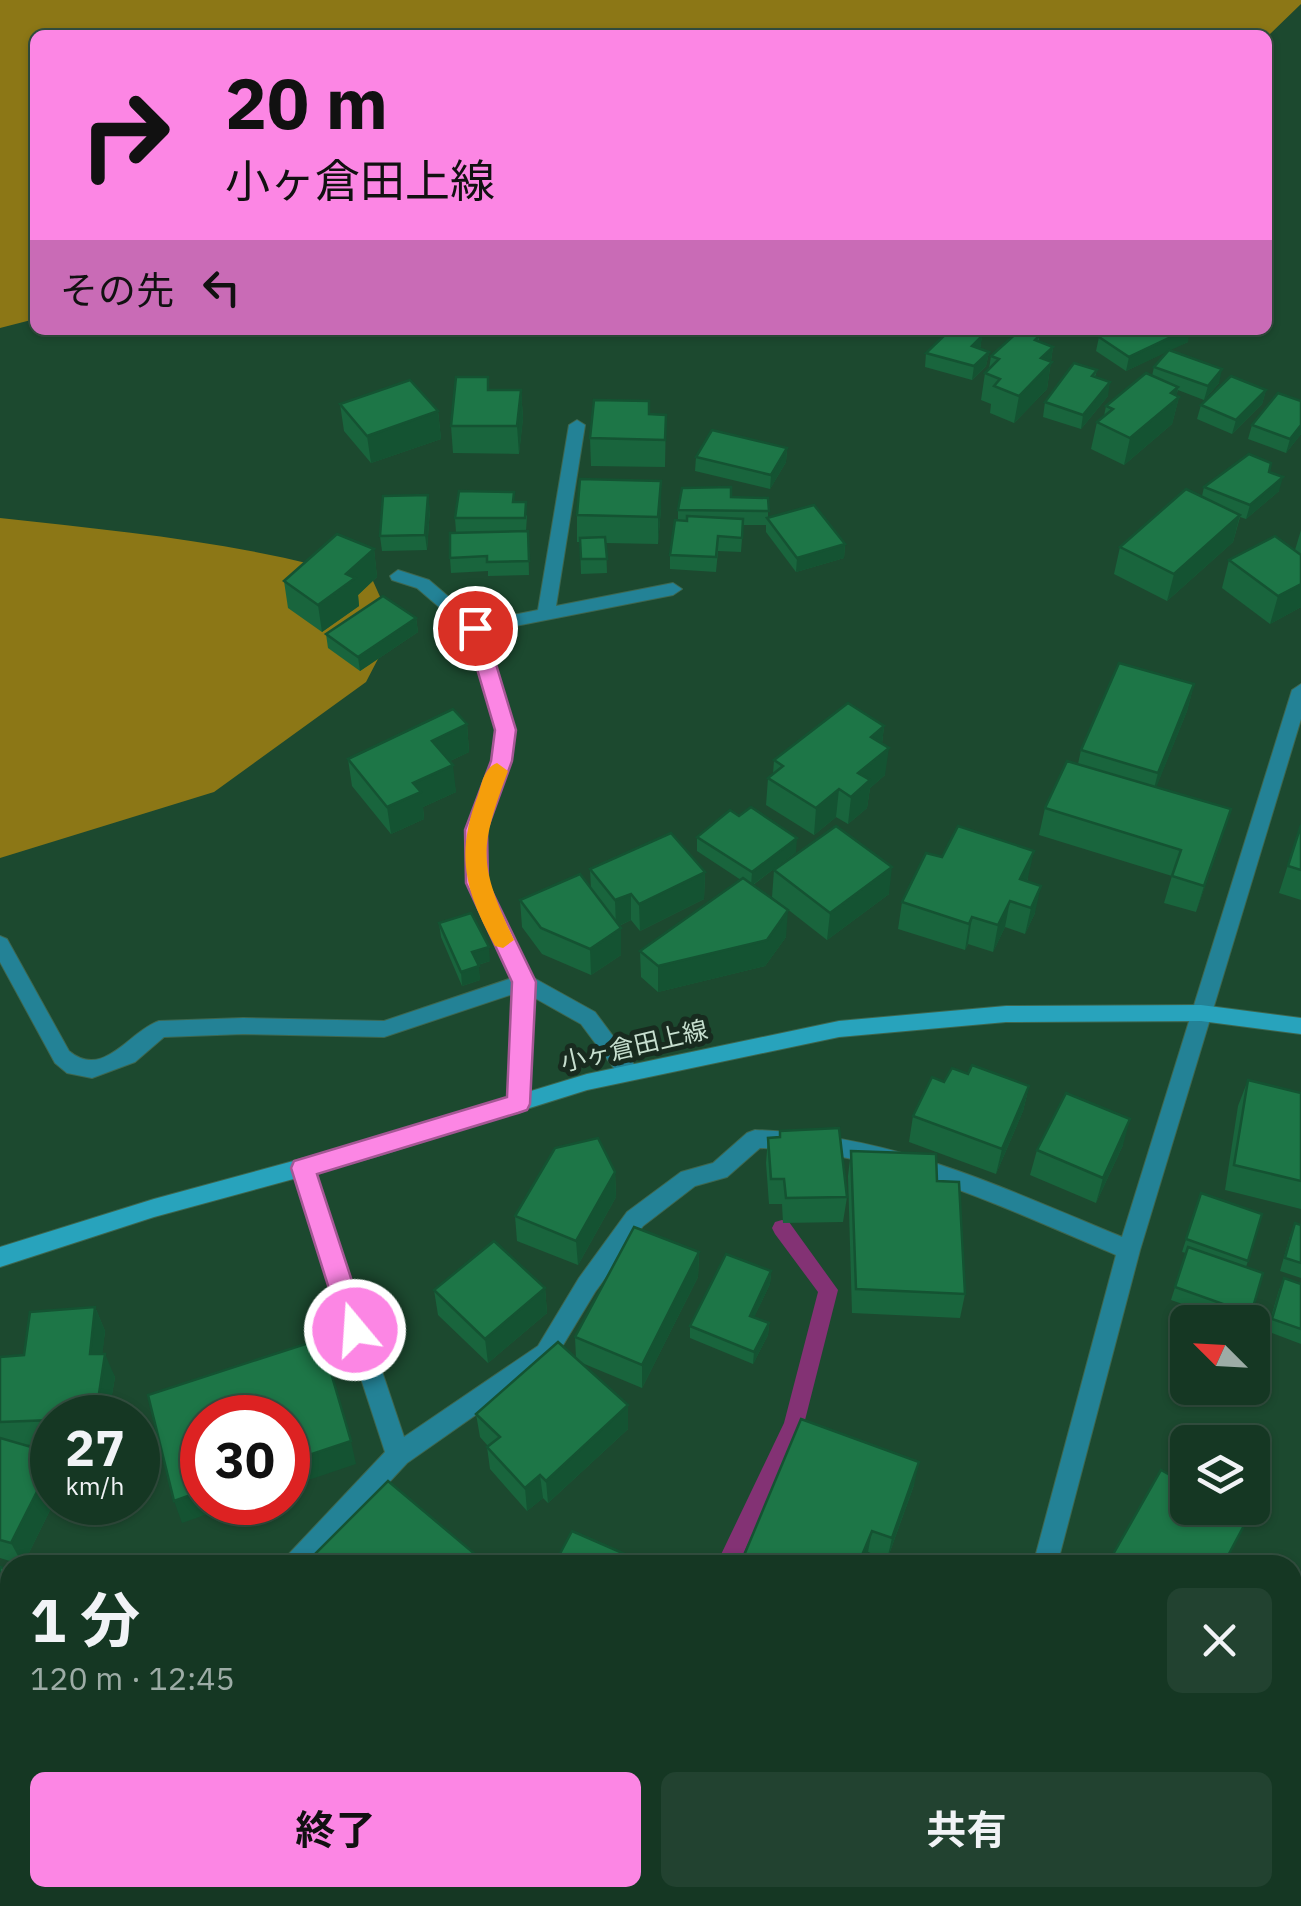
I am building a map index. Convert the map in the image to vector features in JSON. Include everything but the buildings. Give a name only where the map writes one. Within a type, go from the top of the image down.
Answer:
[{"type":"main road","name":"小ヶ倉田上線","points":[[0,1257],[154,1208],[629,1073],[839,1029],[1006,1014],[1201,1013],[1301,1026]]},
{"type":"street","points":[[546,614],[578,425]]},
{"type":"street","points":[[398,576],[424,584],[475,628],[506,730],[502,761],[476,830],[477,883],[524,982],[518,1104]]},
{"type":"street","points":[[475,628],[673,589]]},
{"type":"street","points":[[1048,1555],[1129,1250],[1301,690]]},
{"type":"street","points":[[0,944],[62,1057],[74,1066],[92,1070],[128,1056],[159,1030],[242,1026],[384,1029],[524,982],[588,1018],[629,1073]]},
{"type":"street","points":[[304,1555],[398,1455],[546,1353],[635,1219],[689,1178],[719,1171],[755,1138],[794,1137],[889,1153],[1129,1250]]},
{"type":"street","points":[[303,1168],[398,1455]]},
{"type":"shaded area","points":[[0,0],[1301,0],[1272,32],[30,30],[30,320],[0,328]]},
{"type":"shaded area","points":[[0,518],[188,540],[327,568],[373,581],[394,628],[366,682],[214,792],[0,858]]},
{"type":"waterway","points":[[732,1555],[794,1424],[828,1290],[782,1228]]},
{"type":"slow traffic","points":[[497,771],[476,830],[477,883],[503,940]]},
{"type":"route","points":[[355,1330],[303,1168],[518,1104],[524,982],[477,883],[476,830],[502,761],[506,730],[475,628]]}]
